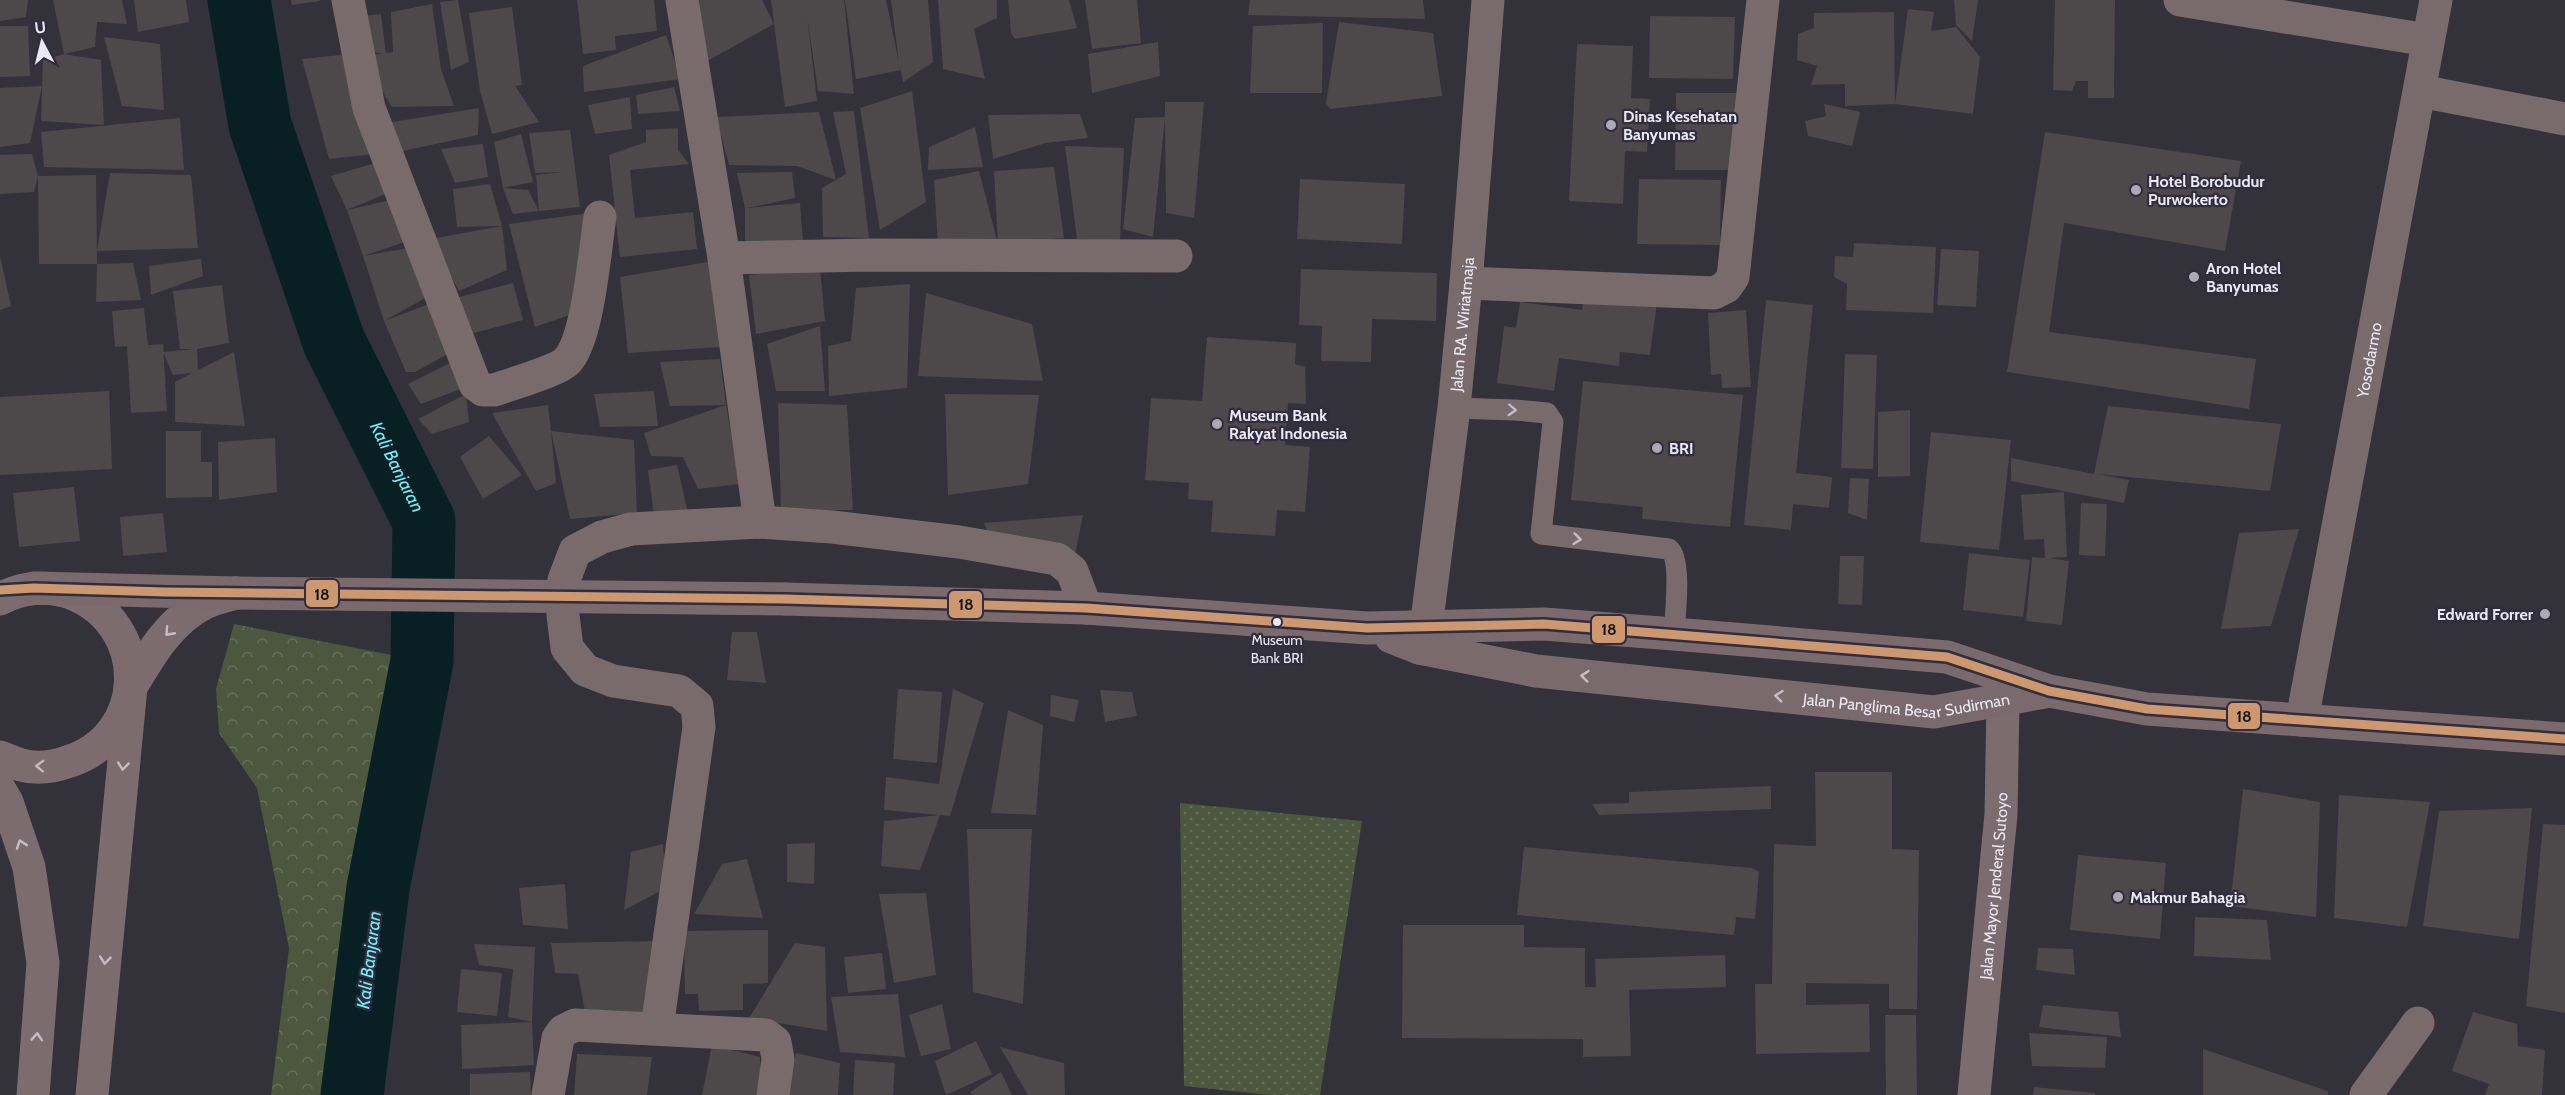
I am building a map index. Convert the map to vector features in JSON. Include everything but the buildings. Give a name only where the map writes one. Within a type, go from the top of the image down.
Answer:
[{"type":"main road","name":"Jalan Panglima Besar Sudirman","points":[[34,588],[236,593],[785,599],[1086,608],[1367,628],[1423,638],[1536,671],[1934,712],[2002,688],[2049,691],[2147,709],[2565,739]]},
{"type":"main road","points":[[0,599],[11,593],[34,588]]},
{"type":"main road","points":[[0,590],[60,589],[85,599],[106,615],[122,636],[130,661],[131,687],[92,1095]]},
{"type":"main road","points":[[0,757],[23,766],[53,767],[82,758],[105,740],[123,716],[131,687],[154,648],[177,622],[204,603],[236,593]]},
{"type":"main road","name":"Jalan Panglima Besar Sudirman","points":[[1423,638],[1544,624],[1947,657],[2002,688]]},
{"type":"main road","name":"Jalan Mayor Jenderal Sutoyo","points":[[1974,1095],[2001,814],[2002,688]]},
{"type":"main road","points":[[0,790],[7,802],[29,867],[43,963],[33,1095]]},
{"type":"street","points":[[348,0],[369,108],[475,384],[483,390],[494,390],[566,363],[575,351],[583,324],[600,217]]},
{"type":"street","points":[[682,0],[724,258],[760,522]]},
{"type":"street","name":"Jalan RA. Wiriatmaja","points":[[1423,638],[1454,408],[1488,0]]},
{"type":"street","points":[[1466,283],[1714,293],[1726,287],[1733,277],[1763,0]]},
{"type":"street","points":[[2180,0],[2428,40]]},
{"type":"street","name":"Yosodarmo","points":[[2302,720],[2436,0]]},
{"type":"street","points":[[2420,91],[2565,119]]},
{"type":"street","points":[[724,258],[870,255],[1176,256]]},
{"type":"street","points":[[657,1028],[699,728],[697,706],[680,692],[613,681],[585,670],[567,648],[562,615],[564,580],[575,550],[602,537],[631,529],[760,522],[832,527],[947,541],[1057,559],[1072,571],[1086,608]]},
{"type":"street","points":[[2366,1095],[2418,1023]]},
{"type":"street","points":[[548,1095],[558,1038],[563,1030],[574,1025],[766,1035],[775,1042],[778,1059],[773,1095]]},
{"type":"lane","points":[[1454,408],[1547,413],[1553,422],[1540,534],[1669,549],[1674,556],[1675,565],[1674,634]]},
{"type":"green space","points":[[234,624],[422,661],[378,888],[352,1095],[271,1095],[289,948],[257,788],[219,733],[216,689]]},
{"type":"green space","points":[[1180,803],[1362,821],[1320,1095],[1269,1095],[1184,1086]]},
{"type":"waterway","name":"Kali Banjaran","points":[[239,0],[260,125],[334,342],[424,521],[422,661],[378,888],[352,1095]]},
{"type":"transit line","name":"18","points":[[0,590],[34,588],[165,592],[785,599],[1086,608],[1367,628],[1544,624],[1947,657],[2049,691],[2147,709],[2565,739]]},
{"type":"place","name":"Dinas Kesehatan Banyumas","points":[[1611,125]]},
{"type":"place","name":"Hotel Borobudur Purwokerto","points":[[2136,190]]},
{"type":"place","name":"Aron Hotel Banyumas","points":[[2194,277]]},
{"type":"place","name":"Museum Bank Rakyat Indonesia","points":[[1217,424]]},
{"type":"place","name":"BRI","points":[[1657,448]]},
{"type":"place","name":"Edward Forrer","points":[[2545,614]]},
{"type":"place","name":"Museum Bank BRI","points":[[1277,622]]},
{"type":"place","name":"Makmur Bahagia","points":[[2118,897]]}]
